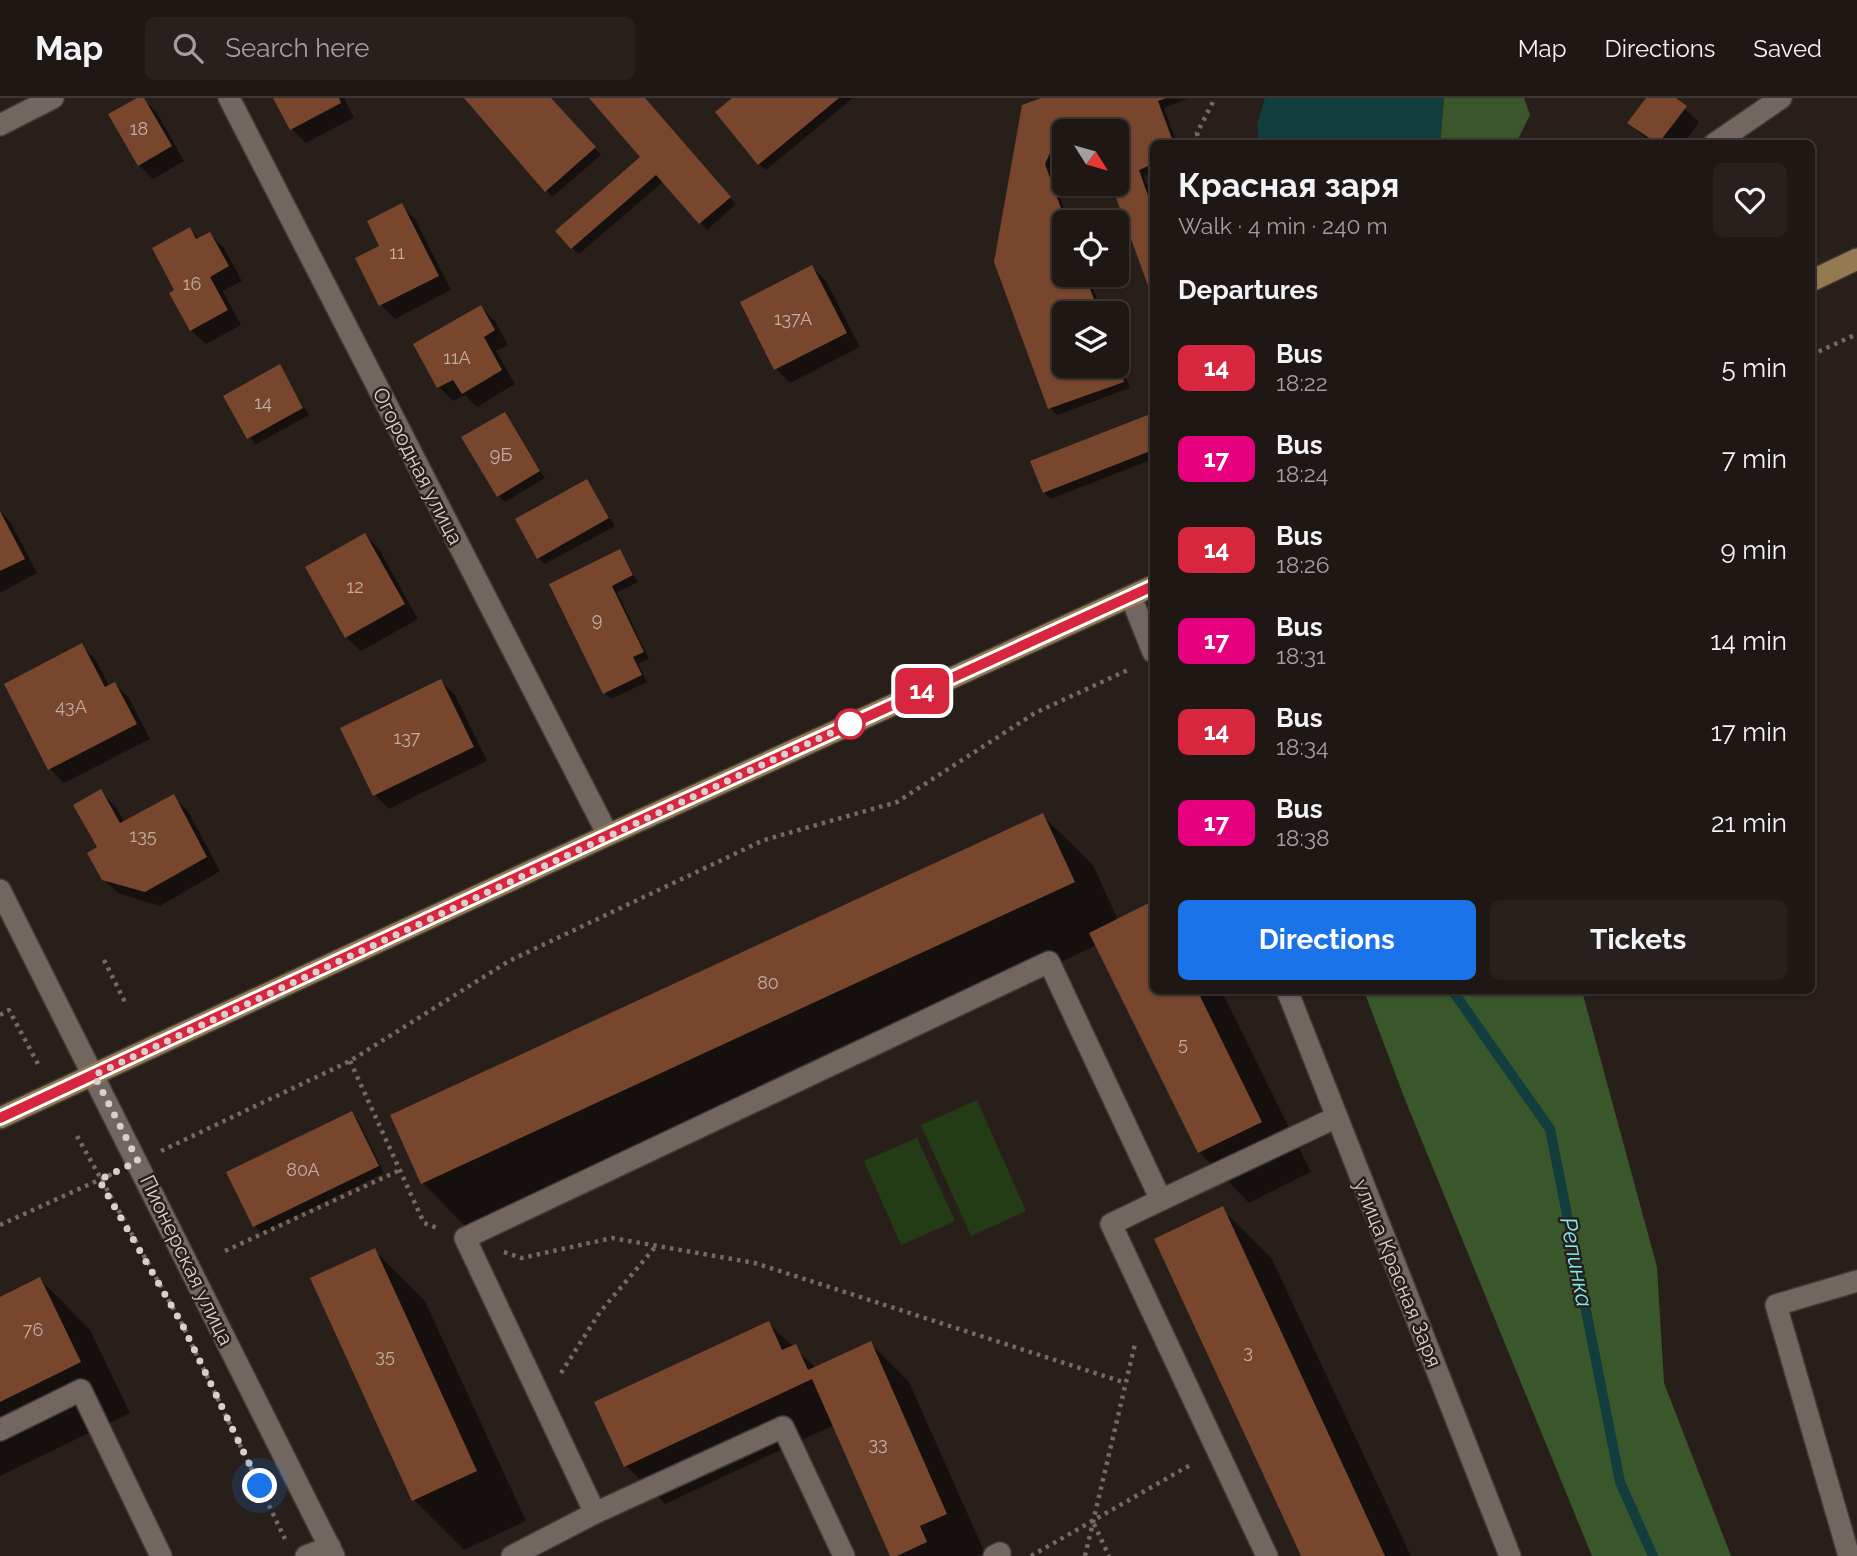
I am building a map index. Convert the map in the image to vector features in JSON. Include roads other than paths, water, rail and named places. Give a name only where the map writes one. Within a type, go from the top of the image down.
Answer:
[{"type":"main road","points":[[1815,279],[1857,260]]},
{"type":"main road","points":[[0,1118],[608,835],[1150,588]]},
{"type":"street","points":[[0,125],[53,98]]},
{"type":"street","name":"Огородная улица","points":[[229,98],[608,835]]},
{"type":"street","points":[[1720,140],[1781,98]]},
{"type":"street","points":[[1131,597],[1147,658]]},
{"type":"street","name":"Пионерская улица","points":[[0,890],[332,1551]]},
{"type":"street","points":[[595,1513],[465,1238],[1049,962],[1161,1200]]},
{"type":"street","name":"улица Красная Заря","points":[[1289,994],[1510,1556]]},
{"type":"street","points":[[1267,1556],[1111,1224],[1337,1117]]},
{"type":"street","points":[[1849,1556],[1776,1305],[1857,1281]]},
{"type":"street","points":[[0,1430],[81,1391],[161,1556]]},
{"type":"street","points":[[512,1556],[595,1513],[783,1427],[844,1556]]},
{"type":"street","points":[[306,1556],[332,1551]]},
{"type":"water","points":[[1265,98],[1444,98],[1440,140],[1259,140],[1257,124]]},
{"type":"waterway","name":"Репинка","points":[[1455,994],[1550,1129],[1620,1482],[1653,1556]]}]
